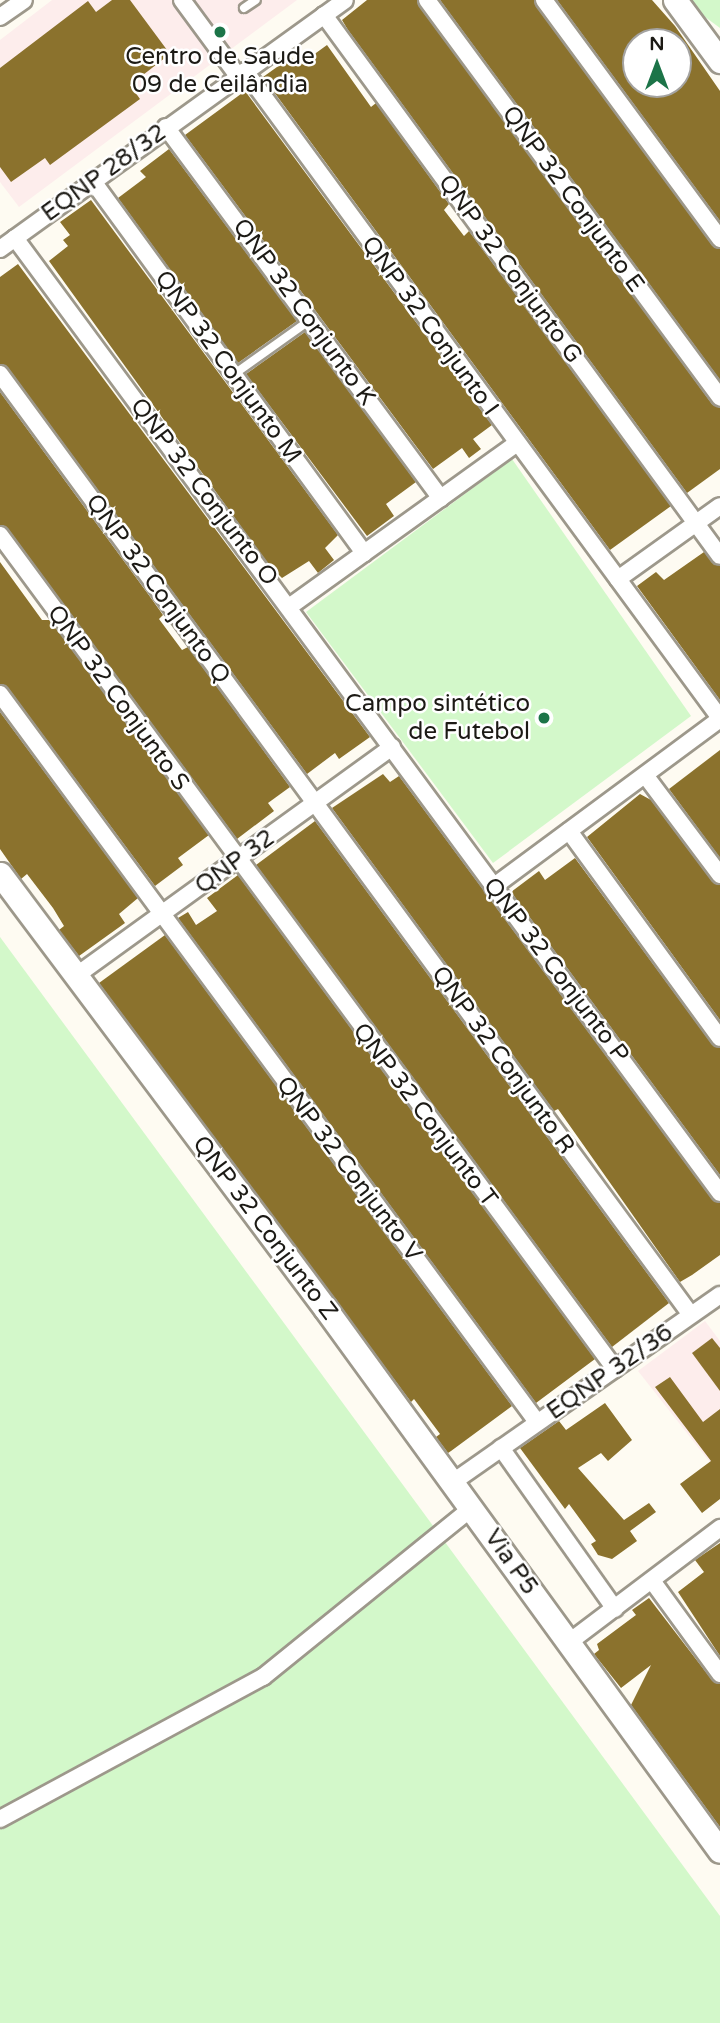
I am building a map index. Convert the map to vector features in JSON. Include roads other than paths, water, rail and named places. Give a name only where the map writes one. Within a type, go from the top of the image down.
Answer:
[{"type":"street","points":[[0,17],[24,0]]},
{"type":"street","name":"QNP 32 Conjunto I","points":[[182,0],[242,74],[720,718]]},
{"type":"street","name":"EQNP 28/32","points":[[0,249],[92,180],[345,0]]},
{"type":"street","name":"QNP 32 Conjunto E","points":[[427,0],[720,398]]},
{"type":"street","points":[[544,0],[720,239]]},
{"type":"street","points":[[675,0],[720,61]]},
{"type":"street","name":"QNP 32 Conjunto G","points":[[324,15],[720,556]]},
{"type":"street","name":"QNP 32 Conjunto K","points":[[166,127],[441,498]]},
{"type":"street","name":"QNP 32 Conjunto M","points":[[92,180],[364,553]]},
{"type":"street","name":"QNP 32 Conjunto O","points":[[15,238],[392,747]]},
{"type":"street","name":"QNP 32 Conjunto Q","points":[[0,374],[315,804]]},
{"type":"street","points":[[289,607],[517,443]]},
{"type":"street","points":[[618,579],[720,506]]},
{"type":"street","name":"QNP 32 Conjunto S","points":[[0,535],[236,861]]},
{"type":"street","name":"QNP 32 Conjunto V","points":[[0,694],[537,1422]]},
{"type":"street","points":[[493,887],[720,718]]},
{"type":"street","name":"QNP 32","points":[[77,975],[392,747]]},
{"type":"street","name":"QNP 32 Conjunto P","points":[[392,747],[720,1193]]},
{"type":"street","points":[[645,775],[720,875]]},
{"type":"street","name":"QNP 32 Conjunto R","points":[[315,804],[691,1315]]},
{"type":"street","points":[[569,831],[720,1038]]},
{"type":"street","name":"QNP 32 Conjunto T","points":[[236,861],[615,1369]]},
{"type":"street","name":"QNP 32 Conjunto Z","points":[[0,874],[453,1482]]},
{"type":"street","name":"EQNP 32/36","points":[[453,1482],[720,1295]]},
{"type":"street","points":[[501,1448],[615,1609]]},
{"type":"street","name":"Via P5","points":[[453,1482],[720,1851]]},
{"type":"street","points":[[0,1819],[263,1676],[472,1508]]},
{"type":"street","points":[[568,1643],[653,1582],[720,1528]]},
{"type":"street","points":[[653,1582],[720,1674]]},
{"type":"lane","points":[[244,8],[256,0]]},
{"type":"lane","points":[[233,375],[310,320]]},
{"type":"place","name":"Centro de Saude 09 de Ceilândia","points":[[220,32]]},
{"type":"place","name":"Campo sintético de Futebol","points":[[544,718]]}]
